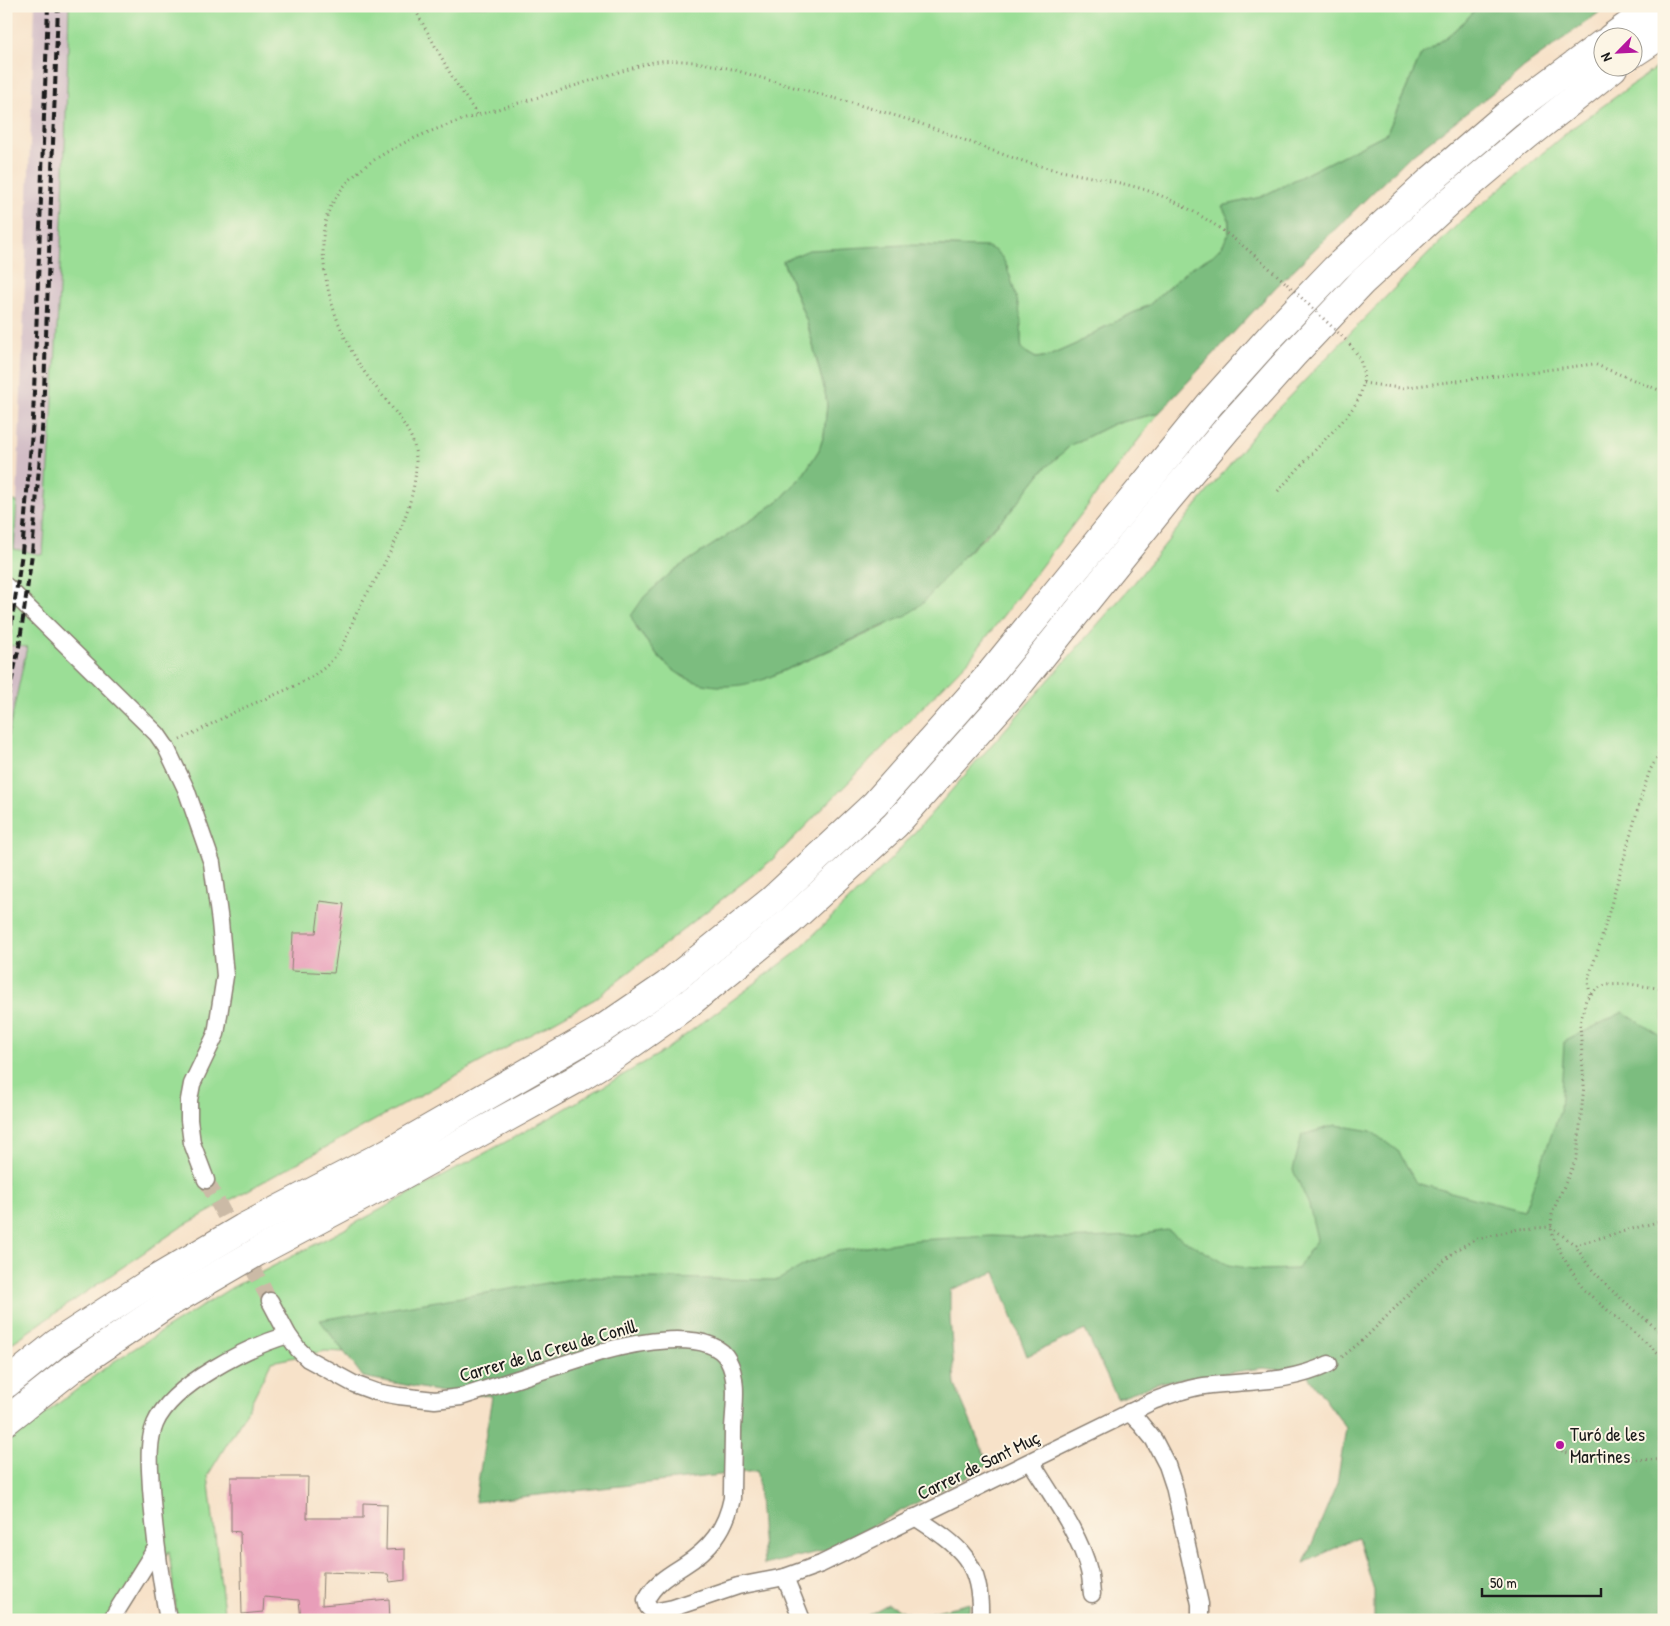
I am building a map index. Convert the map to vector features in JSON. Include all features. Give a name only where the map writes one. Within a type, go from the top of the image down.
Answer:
[{"type":"highway","points":[[1625,28],[1655,6]]},
{"type":"highway","points":[[1642,47],[1664,33]]},
{"type":"highway","points":[[6,1384],[57,1343],[148,1284],[243,1228],[389,1152],[598,1032],[666,985],[771,901],[875,804],[986,680],[1210,404],[1335,269],[1430,181],[1508,114],[1592,51]]},
{"type":"highway","points":[[6,1421],[74,1367],[164,1306],[258,1252],[400,1177],[617,1054],[688,1004],[789,922],[895,825],[1008,698],[1226,430],[1362,282],[1449,202],[1600,78]]},
{"type":"street","points":[[6,586],[157,734],[166,747],[186,789],[212,863],[226,976],[216,1034],[192,1084],[189,1100],[192,1143],[206,1180]]},
{"type":"street","points":[[168,1620],[156,1548],[149,1463],[151,1440],[155,1424],[163,1410],[176,1396],[203,1376],[237,1356],[288,1335],[270,1301]]},
{"type":"street","name":"Carrer de la Creu de Conill","points":[[288,1335],[308,1359],[354,1384],[391,1395],[435,1400],[461,1397],[601,1352],[652,1341],[683,1340],[700,1342],[720,1351],[728,1360],[734,1386],[732,1490],[729,1512],[725,1524],[711,1543],[684,1565],[658,1582],[646,1600],[648,1606]]},
{"type":"street","name":"Carrer de Sant Muç","points":[[648,1606],[653,1612],[672,1608],[738,1586],[785,1577],[842,1554],[1129,1412],[1168,1395],[1202,1386],[1271,1380],[1306,1373],[1329,1364]]},
{"type":"street","points":[[1129,1412],[1154,1440],[1167,1465],[1174,1486],[1200,1604],[1200,1620]]},
{"type":"street","points":[[1031,1462],[1072,1531],[1085,1557],[1090,1572],[1092,1594]]},
{"type":"street","points":[[915,1517],[954,1544],[965,1555],[977,1581],[980,1620]]},
{"type":"street","points":[[111,1620],[156,1548]]},
{"type":"street","points":[[785,1577],[802,1620]]},
{"type":"path","points":[[413,6],[454,80],[478,116]]},
{"type":"path","points":[[166,747],[237,710],[284,690],[323,669],[334,658],[342,646],[358,608],[385,562],[398,533],[414,483],[417,466],[415,448],[410,435],[361,368],[342,332],[329,297],[324,268],[323,239],[325,221],[332,204],[342,189],[355,175],[374,160],[421,134],[658,61],[708,64],[732,69],[920,124],[1019,160],[1132,186],[1190,209],[1220,228],[1249,250],[1287,284],[1348,342],[1359,358],[1364,383],[1356,405],[1345,420],[1320,444],[1278,491]]},
{"type":"path","points":[[1364,383],[1400,388],[1594,364],[1664,392]]},
{"type":"path","points":[[1590,994],[1589,976],[1600,944],[1642,794],[1650,770],[1664,746]]},
{"type":"path","points":[[1664,988],[1605,985],[1590,994],[1583,1006],[1580,1024],[1584,1085],[1577,1157],[1552,1213],[1551,1227],[1566,1262],[1584,1290],[1664,1358]]},
{"type":"path","points":[[1575,1245],[1664,1220]]},
{"type":"path","points":[[1329,1364],[1342,1357],[1363,1340],[1432,1271],[1458,1249],[1474,1240],[1518,1229],[1551,1227],[1575,1245],[1588,1265],[1610,1288],[1664,1335]]},
{"type":"path","points":[[1557,1449],[1568,1453],[1619,1459],[1664,1460]]},
{"type":"path","points":[[1663,1552],[1664,1567]]},
{"type":"shaded area","points":[[35,6],[69,6],[66,158],[55,385],[43,556],[14,550]]},
{"type":"shaded area","points":[[6,645],[27,647],[6,745]]},
{"type":"green space","points":[[69,6],[1478,6],[1465,21],[1421,55],[1387,133],[1261,197],[1223,206],[1229,220],[1229,233],[1222,246],[1212,256],[1189,269],[1149,305],[1099,330],[1076,344],[1049,356],[1036,358],[1022,350],[1019,337],[1021,322],[1007,266],[974,247],[919,245],[783,262],[807,322],[825,392],[827,405],[824,435],[819,450],[803,475],[782,498],[674,570],[644,597],[636,628],[658,656],[683,677],[699,682],[765,679],[885,626],[986,536],[1010,512],[1042,471],[1071,445],[1113,424],[1159,413],[969,660],[773,859],[595,999],[181,1227],[6,1347],[6,745],[27,647],[6,645],[6,499],[17,502],[14,549],[43,555],[59,281]]},
{"type":"green space","points":[[1478,6],[1608,6],[1524,67],[1409,157],[1275,288],[1159,413],[1113,424],[1071,445],[1042,471],[1010,512],[965,554],[924,602],[907,615],[765,679],[734,686],[702,684],[692,681],[674,670],[658,656],[637,628],[631,616],[644,597],[674,570],[782,498],[803,475],[819,450],[824,435],[827,405],[825,392],[807,322],[783,261],[809,250],[904,245],[988,247],[1001,256],[1010,277],[1021,319],[1022,350],[1036,358],[1049,356],[1076,344],[1099,330],[1149,305],[1189,269],[1212,256],[1222,246],[1229,233],[1229,220],[1222,206],[1261,197],[1387,133],[1421,55],[1465,21]]},
{"type":"green space","points":[[1664,62],[1664,1055],[1570,1125],[1536,1211],[1320,1274],[1251,1283],[1156,1250],[321,1321],[344,1352],[325,1351],[271,1362],[247,1411],[208,1475],[225,1620],[179,1620],[176,1610],[169,1551],[118,1620],[6,1620],[6,1444],[8,1442],[113,1362],[231,1288],[546,1120],[664,1051],[793,955],[892,858],[1134,583],[1258,429],[1358,325],[1457,225],[1571,129]]},
{"type":"green space","points":[[1623,1012],[1664,1038],[1664,1620],[1374,1620],[1374,1591],[1358,1537],[1304,1563],[1337,1483],[1346,1428],[1306,1373],[1263,1368],[1162,1382],[1117,1398],[1085,1330],[1027,1356],[995,1272],[950,1290],[955,1385],[989,1465],[826,1550],[764,1565],[757,1471],[475,1502],[492,1396],[442,1392],[363,1377],[320,1320],[584,1277],[778,1280],[806,1264],[838,1251],[917,1240],[992,1236],[1063,1239],[1133,1236],[1167,1230],[1228,1265],[1260,1270],[1297,1269],[1317,1239],[1309,1205],[1293,1170],[1302,1135],[1336,1125],[1371,1131],[1399,1152],[1416,1183],[1524,1211],[1560,1111],[1564,1042]]},
{"type":"green space","points":[[970,1603],[967,1620],[859,1620],[888,1604],[915,1616]]},
{"type":"building","points":[[320,901],[344,904],[334,973],[291,971],[293,933],[316,933]]},
{"type":"building","points":[[231,1477],[308,1477],[307,1518],[363,1518],[363,1503],[387,1504],[386,1550],[405,1549],[405,1580],[390,1582],[388,1574],[323,1572],[322,1605],[389,1599],[390,1620],[301,1620],[299,1600],[264,1597],[263,1612],[242,1614],[240,1532],[231,1531]]},
{"type":"tunnel","points":[[206,1180],[270,1301]]},
{"type":"railway","points":[[6,660],[22,553],[33,419],[48,6]]},
{"type":"railway","points":[[6,706],[19,647],[32,554],[43,418],[58,6]]},
{"type":"place","name":"Turó de les Martines","points":[[1560,1445]]}]
